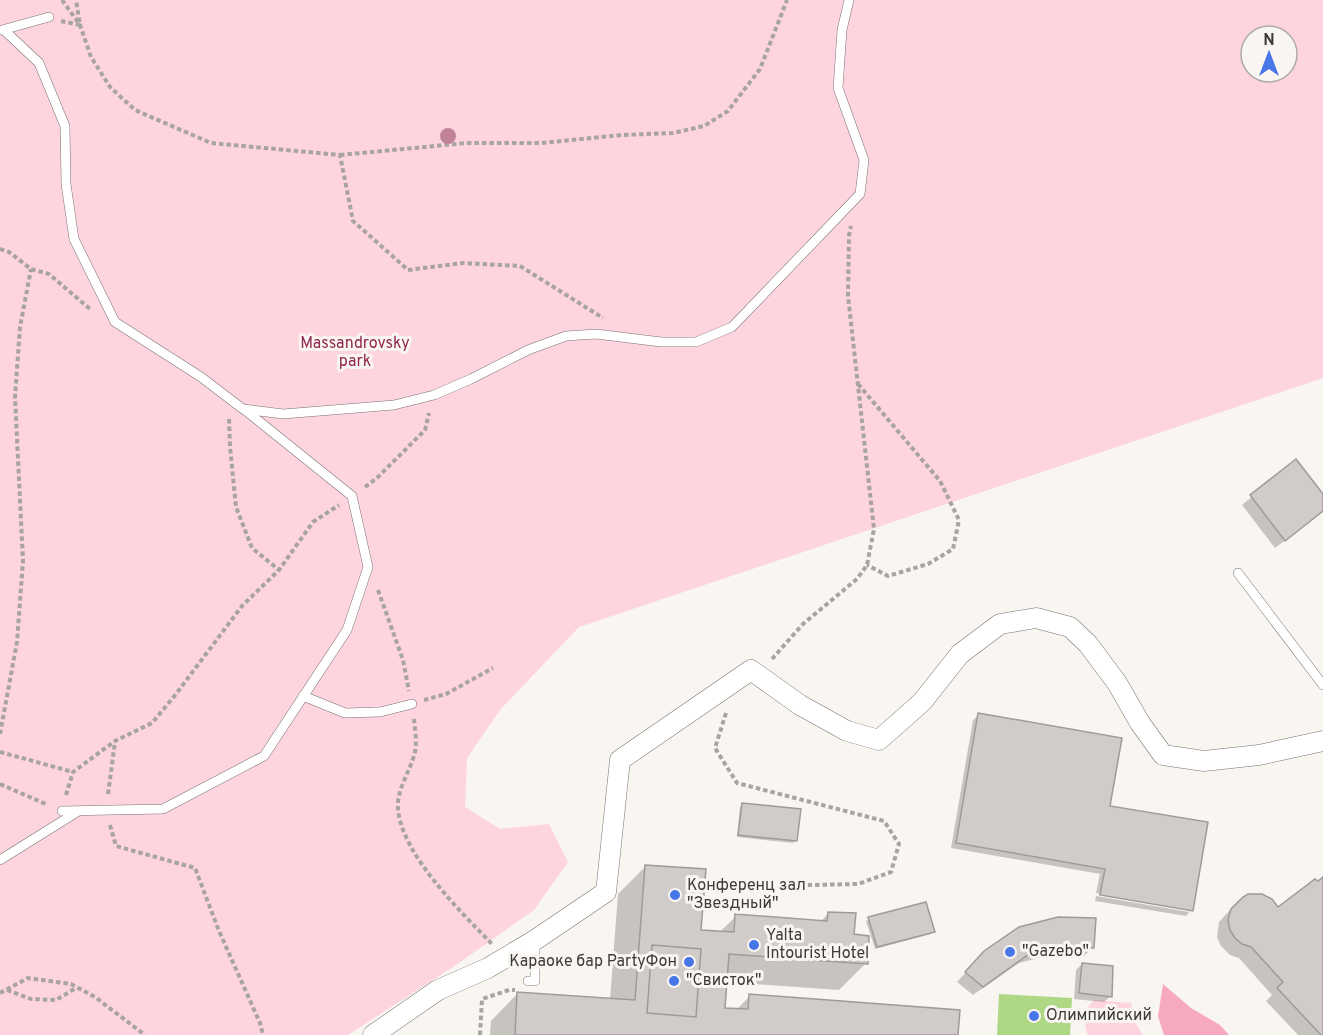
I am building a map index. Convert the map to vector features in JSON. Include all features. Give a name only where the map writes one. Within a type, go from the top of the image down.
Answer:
[{"type":"street","points":[[373,1035],[438,990],[535,940],[606,892],[620,760],[751,670],[800,705],[847,731],[879,740],[921,702],[960,654],[1000,624],[1036,618],[1070,627],[1088,644],[1117,683],[1140,723],[1163,755],[1204,761],[1259,755],[1323,741]]},
{"type":"lane","points":[[243,409],[282,414],[394,405],[434,395],[528,350],[566,336],[596,334],[662,342],[696,342],[732,327],[860,194],[864,160],[838,88],[842,30],[849,0]]},
{"type":"lane","points":[[3,30],[49,18]]},
{"type":"lane","points":[[3,30],[39,63],[65,126],[66,184],[74,239],[115,322],[201,377],[352,496],[368,567],[347,630],[264,756],[163,809],[62,811]]},
{"type":"lane","points":[[1238,573],[1323,685]]},
{"type":"lane","points":[[303,696],[345,713],[380,712],[412,704]]},
{"type":"lane","points":[[0,860],[79,811]]},
{"type":"lane","points":[[528,981],[535,981],[535,940]]},
{"type":"path","points":[[62,0],[80,25]]},
{"type":"path","points":[[76,0],[80,25],[91,57],[110,87],[135,110],[211,143],[340,155],[466,143],[542,143],[622,135],[674,133],[704,126],[728,111],[760,69],[787,0]]},
{"type":"path","points":[[49,18],[80,25]]},
{"type":"path","points":[[340,155],[353,220],[408,270],[463,263],[520,266],[600,315],[627,339]]},
{"type":"path","points":[[758,675],[803,624],[857,579],[867,564],[874,529],[848,296],[849,235],[860,194]]},
{"type":"path","points":[[0,249],[9,252],[31,269],[49,274],[91,310]]},
{"type":"path","points":[[0,734],[17,642],[21,584],[22,550],[15,397],[20,327],[31,269]]},
{"type":"path","points":[[858,384],[939,481],[959,520],[953,549],[928,564],[888,576],[867,564]]},
{"type":"path","points":[[0,784],[62,811],[73,772],[115,741],[152,723],[183,686],[242,606],[279,570],[313,522],[377,478],[424,430],[434,395]]},
{"type":"path","points":[[229,398],[230,447],[236,507],[252,548],[279,570]]},
{"type":"path","points":[[368,567],[403,660],[414,715],[415,750],[402,787],[398,808],[406,838],[437,886],[504,958]]},
{"type":"path","points":[[412,704],[446,694],[493,668]]},
{"type":"path","points":[[732,707],[725,715],[715,748],[737,783],[884,821],[899,844],[891,872],[858,884],[763,886]]},
{"type":"path","points":[[115,741],[106,810],[116,846],[195,868],[263,1035]]},
{"type":"path","points":[[0,752],[73,772]]},
{"type":"path","points":[[0,993],[28,978],[71,984],[95,997],[145,1035]]},
{"type":"path","points":[[480,1035],[482,999],[509,990],[528,990],[528,981]]},
{"type":"path","points":[[6,990],[31,999],[56,1000],[76,987]]},
{"type":"green space","name":"Massandrovsky park","points":[[0,0],[1323,0],[1323,378],[579,627],[500,710],[467,758],[465,807],[500,829],[549,824],[568,862],[534,910],[456,965],[348,1035],[0,1035]]},
{"type":"green space","points":[[1094,1000],[1131,1003],[1134,1021],[1143,1035],[1088,1035],[1085,1016]]},
{"type":"shaded area","points":[[1163,984],[1191,1008],[1220,1025],[1229,1035],[1164,1035],[1158,1016]]},
{"type":"shaded area","name":"Олимпийский","points":[[999,994],[1072,998],[1070,1035],[997,1035]]},
{"type":"building","points":[[1296,459],[1323,494],[1323,511],[1285,541],[1250,495]]},
{"type":"building","points":[[978,713],[1122,738],[1110,806],[1208,822],[1193,911],[1100,895],[1105,869],[956,843]]},
{"type":"building","points":[[742,803],[801,809],[797,841],[738,835]]},
{"type":"building","name":"Yalta Intourist Hotel","points":[[645,865],[706,869],[701,930],[734,932],[735,914],[827,921],[828,912],[856,913],[854,934],[869,936],[868,964],[729,954],[725,1008],[748,1009],[749,994],[960,1010],[958,1035],[515,1035],[517,992],[635,1000]]},
{"type":"building","points":[[1323,877],[1323,1035],[1321,1035],[1277,988],[1283,982],[1251,947],[1235,938],[1228,920],[1231,909],[1248,894],[1262,894],[1272,899],[1278,907],[1315,879],[1318,881]]},
{"type":"building","points":[[926,902],[935,932],[877,947],[868,917]]},
{"type":"building","name":"\"Gazebo\"","points":[[1058,917],[1096,918],[1094,948],[1061,947],[1029,954],[983,987],[965,972],[984,951],[1019,927]]},
{"type":"building","name":"\"Свисток\"","points":[[652,945],[701,949],[696,1017],[647,1013]]},
{"type":"building","points":[[1082,963],[1113,966],[1112,997],[1079,993]]},
{"type":"place","name":"Конференц зал \"Звездный\"","points":[[675,895]]},
{"type":"place","name":"Yalta Intourist Hotel","points":[[754,945]]},
{"type":"place","name":"\"Gazebo\"","points":[[1010,952]]},
{"type":"place","name":"Караоке бар PartyФон","points":[[689,962]]},
{"type":"place","name":"\"Свисток\"","points":[[674,981]]},
{"type":"place","name":"Олимпийский","points":[[1034,1016]]}]
